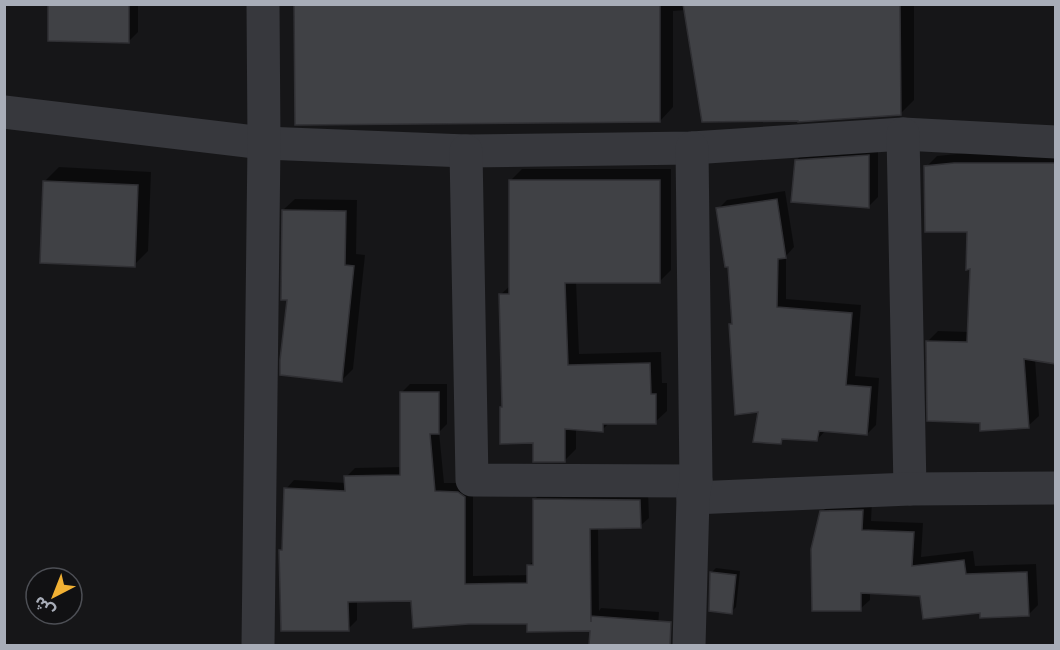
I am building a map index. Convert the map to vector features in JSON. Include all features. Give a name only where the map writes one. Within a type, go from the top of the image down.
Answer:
[{"type":"street","points":[[258,645],[264,143],[263,4]]},
{"type":"street","points":[[4,112],[264,143],[466,151],[692,148],[903,134],[1056,142]]},
{"type":"street","points":[[903,134],[910,489]]},
{"type":"street","points":[[689,645],[695,489],[692,148]]},
{"type":"street","points":[[466,151],[472,480],[695,489],[1056,488]]},
{"type":"building","points":[[48,4],[129,4],[129,43],[48,41]]},
{"type":"building","points":[[294,4],[660,4],[660,122],[295,125]]},
{"type":"building","points":[[683,4],[900,4],[901,115],[798,122],[702,122]]},
{"type":"building","points":[[869,155],[869,208],[791,202],[795,160]]},
{"type":"building","points":[[954,163],[1056,163],[1056,364],[1024,359],[1029,428],[980,431],[980,423],[927,421],[926,341],[967,342],[970,269],[966,270],[967,232],[925,232],[924,166]]},
{"type":"building","points":[[509,180],[660,180],[660,283],[565,283],[568,365],[650,363],[651,394],[656,394],[656,424],[603,424],[603,432],[565,429],[565,462],[533,462],[533,443],[500,444],[500,407],[502,407],[499,294],[509,294]]},
{"type":"building","points":[[43,181],[138,185],[135,267],[40,263]]},
{"type":"building","points":[[777,199],[786,258],[778,259],[777,307],[852,313],[846,385],[871,387],[867,435],[819,431],[817,441],[782,439],[781,444],[753,442],[758,412],[735,415],[728,267],[725,267],[716,208]]},
{"type":"building","points":[[282,210],[346,211],[345,265],[354,266],[342,382],[280,375],[287,300],[281,300]]},
{"type":"building","points":[[400,392],[439,392],[439,434],[430,434],[435,491],[458,492],[465,497],[465,584],[527,583],[527,565],[533,565],[533,499],[640,500],[641,528],[590,529],[591,622],[591,616],[671,622],[670,645],[589,645],[590,631],[527,632],[527,624],[469,624],[413,628],[411,601],[348,602],[349,631],[281,631],[279,550],[282,550],[284,488],[345,491],[344,476],[400,475]]},
{"type":"building","points":[[863,510],[862,530],[914,532],[912,566],[964,560],[966,574],[1027,572],[1029,616],[980,618],[980,613],[923,619],[920,596],[861,593],[861,611],[812,611],[811,549],[820,511]]},
{"type":"building","points":[[710,572],[736,575],[732,614],[709,611]]}]
